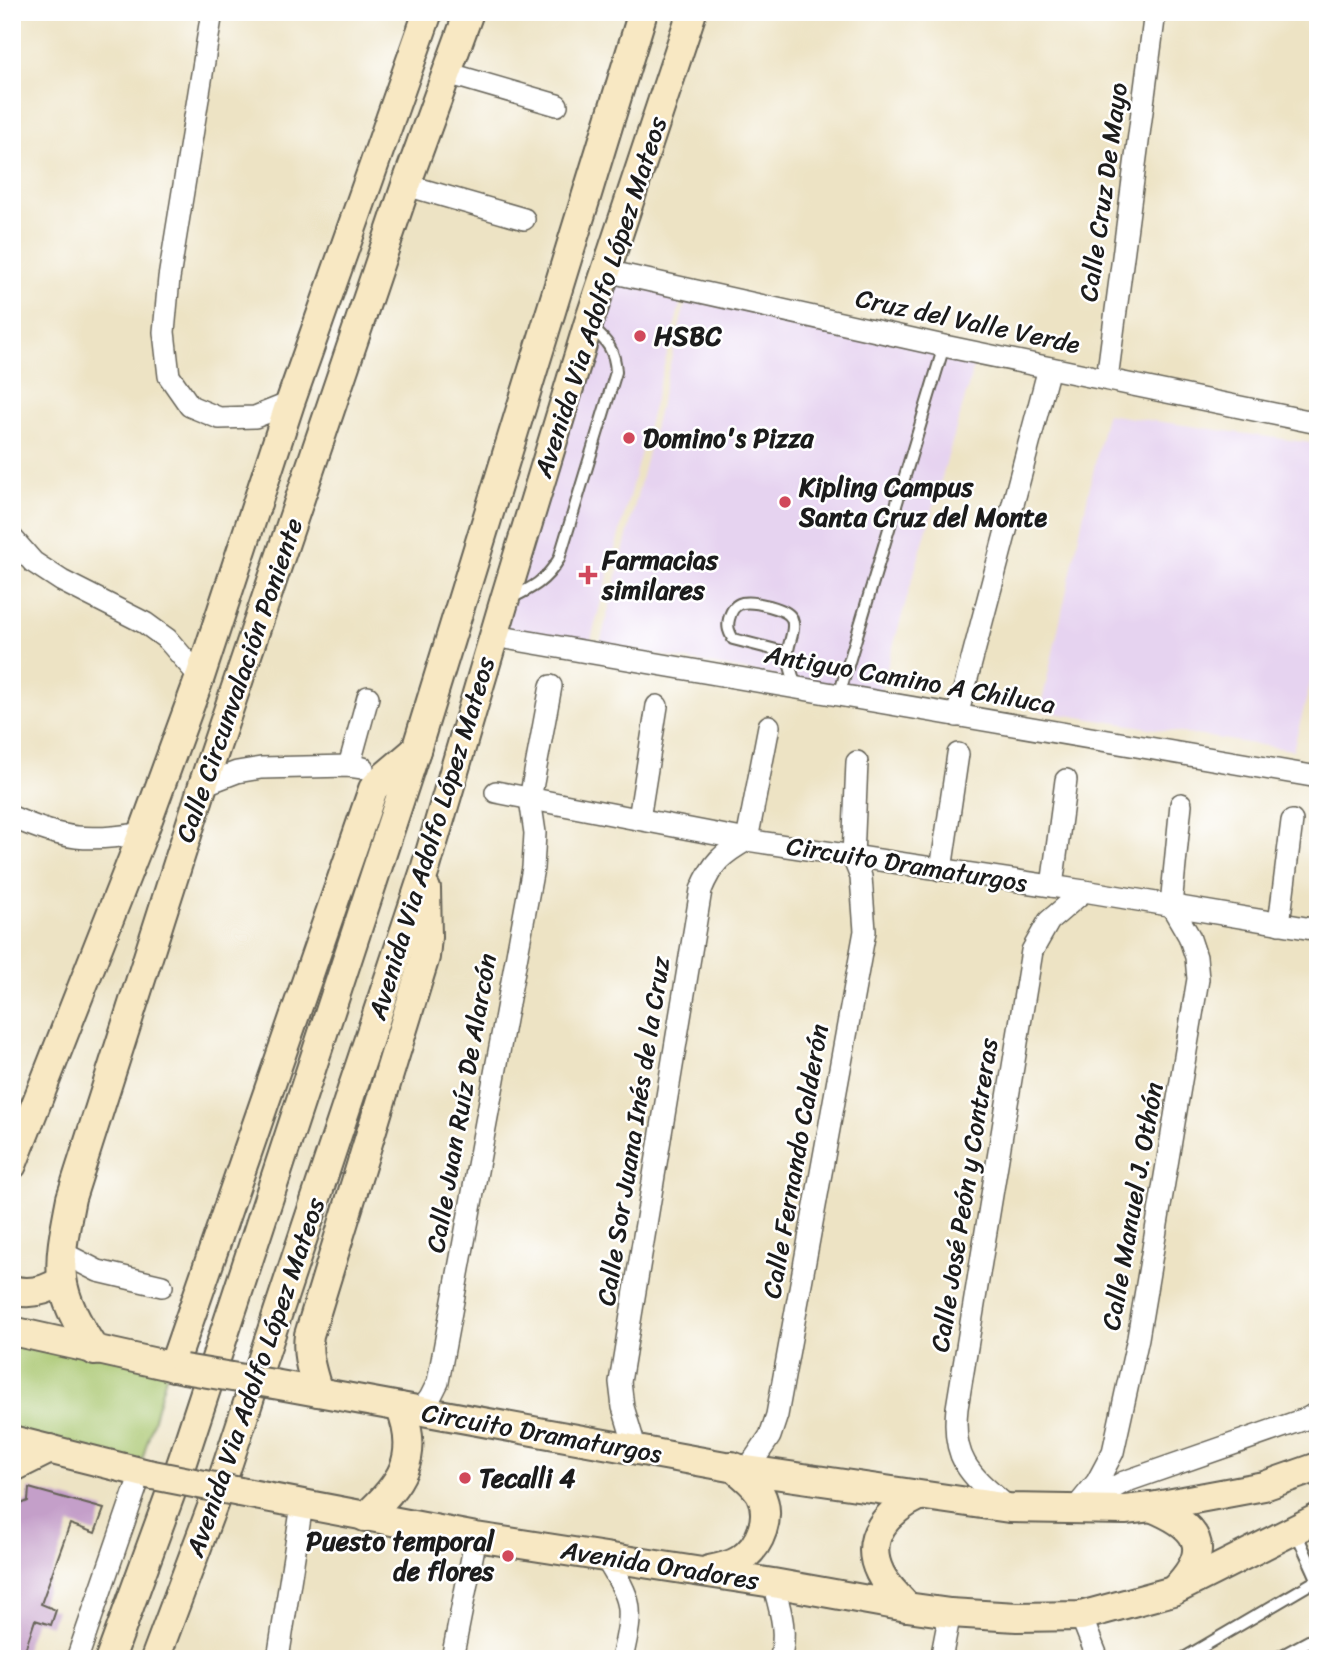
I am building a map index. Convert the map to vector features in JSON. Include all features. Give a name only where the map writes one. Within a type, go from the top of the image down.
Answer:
[{"type":"main road","name":"Calle Circunvalación Poniente","points":[[12,1165],[18,1125],[142,833],[201,677],[290,403],[428,12]]},
{"type":"main road","name":"Calle Circunvalación Poniente","points":[[95,1351],[67,1304],[61,1281],[61,1252],[71,1198],[203,785],[406,185],[469,12]]},
{"type":"main road","name":"Avenida Via Adolfo López Mateos","points":[[110,1659],[183,1462],[416,750],[643,12]]},
{"type":"main road","name":"Avenida Via Adolfo López Mateos","points":[[155,1659],[224,1475],[425,870],[589,325],[692,12]]},
{"type":"main road","points":[[178,1368],[373,789],[416,750]]},
{"type":"main road","points":[[318,1392],[309,1362],[309,1335],[425,957],[425,870]]},
{"type":"main road","points":[[12,1290],[23,1293],[43,1291],[61,1281]]},
{"type":"main road","name":"Circuito Dramaturgos","points":[[12,1331],[178,1368],[636,1450],[1009,1508],[1125,1510],[1151,1507],[1264,1486],[1318,1467]]},
{"type":"main road","points":[[365,1517],[386,1498],[404,1471],[409,1448],[410,1409]]},
{"type":"main road","name":"Avenida Oradores","points":[[12,1440],[145,1474],[365,1517],[950,1613],[1017,1617],[1082,1616],[1173,1591],[1306,1524]]},
{"type":"main road","points":[[12,1468],[50,1449]]},
{"type":"main road","points":[[703,1572],[740,1560],[750,1552],[764,1525],[766,1510],[760,1493],[740,1468]]},
{"type":"main road","points":[[907,1607],[879,1572],[875,1544],[880,1528],[889,1514],[919,1496]]},
{"type":"main road","points":[[1151,1507],[1185,1523],[1195,1540],[1197,1551],[1194,1563],[1188,1576],[1173,1591]]},
{"type":"street","points":[[212,12],[169,278],[164,332],[169,376],[190,406],[219,418],[255,417],[290,403]]},
{"type":"street","name":"Calle Cruz De Mayo","points":[[1107,379],[1155,12]]},
{"type":"street","points":[[447,73],[558,105]]},
{"type":"street","points":[[406,185],[524,219]]},
{"type":"street","name":"Cruz del Valle Verde","points":[[606,271],[944,346],[1318,423]]},
{"type":"street","points":[[957,716],[1049,368]]},
{"type":"street","points":[[12,538],[33,562],[62,581],[145,623],[167,639],[201,677]]},
{"type":"street","name":"Antiguo Camino A Chiluca","points":[[494,636],[1318,777]]},
{"type":"street","name":"Calle Juan Ruíz De Alarcón","points":[[410,1409],[430,1398],[438,1382],[533,868],[535,833],[530,799],[551,686]]},
{"type":"street","points":[[203,785],[237,772],[261,768],[356,767],[369,697]]},
{"type":"street","points":[[639,819],[657,706]]},
{"type":"street","points":[[747,840],[769,726]]},
{"type":"street","points":[[941,870],[958,754]]},
{"type":"street","points":[[852,857],[857,762]]},
{"type":"street","points":[[1052,886],[1066,779]]},
{"type":"street","name":"Circuito Dramaturgos","points":[[496,792],[747,840],[1318,930]]},
{"type":"street","points":[[1171,905],[1181,804]]},
{"type":"street","points":[[12,817],[36,828],[69,836],[102,839],[142,833]]},
{"type":"street","points":[[1279,924],[1292,821]]},
{"type":"street","name":"Calle Sor Juana Inés de la Cruz","points":[[636,1450],[623,1407],[620,1382],[701,890],[709,871],[724,852],[747,840]]},
{"type":"street","name":"Calle Fernando Calderón","points":[[740,1468],[770,1436],[777,1415],[863,944],[865,905],[862,877],[852,857]]},
{"type":"street","name":"Calle José Peón y Contreras","points":[[1009,1508],[971,1475],[961,1454],[955,1430],[957,1408],[1032,951],[1049,921],[1084,891]]},
{"type":"street","name":"Calle Manuel J. Othón","points":[[1075,1509],[1097,1482],[1113,1452],[1138,1338],[1198,979],[1196,957],[1189,936],[1171,905]]},
{"type":"street","points":[[61,1252],[98,1271],[162,1286]]},
{"type":"street","name":"Circuito Dramaturgos","points":[[1075,1509],[1124,1482],[1308,1418],[1318,1412]]},
{"type":"street","points":[[77,1659],[145,1474]]},
{"type":"street","points":[[278,1659],[302,1505]]},
{"type":"street","points":[[452,1659],[476,1537]]},
{"type":"street","points":[[604,1557],[623,1588],[630,1606],[630,1624],[622,1659]]},
{"type":"street","points":[[773,1583],[783,1619],[785,1642],[780,1659]]},
{"type":"street","points":[[941,1659],[950,1613]]},
{"type":"street","points":[[1082,1616],[1098,1659]]},
{"type":"lane","points":[[504,602],[534,587],[550,575],[559,559],[567,534],[616,372],[615,356],[607,341],[589,325]]},
{"type":"lane","points":[[839,695],[944,346]]},
{"type":"lane","points":[[788,653],[740,643],[733,639],[728,624],[734,607],[749,603],[781,609],[788,613],[793,620],[793,628],[788,653],[796,688]]},
{"type":"lane","points":[[1182,1659],[1318,1580],[1306,1524]]},
{"type":"lane","points":[[1275,1659],[1318,1636]]},
{"type":"shaded area","points":[[606,276],[683,294],[589,647],[501,634]]},
{"type":"shaded area","name":"Kipling Campus Santa Cruz del Monte","points":[[687,296],[976,359],[879,695],[600,644]]},
{"type":"shaded area","points":[[1106,414],[1318,444],[1318,654],[1293,750],[1040,711]]},
{"type":"green space","points":[[12,1331],[168,1369],[139,1471],[12,1440]]},
{"type":"building","points":[[29,1488],[104,1509],[95,1533],[70,1524],[41,1604],[56,1610],[51,1625],[35,1620],[22,1659],[12,1659],[12,1508],[28,1501]]},
{"type":"place","name":"HSBC","points":[[640,336]]},
{"type":"place","name":"Domino's Pizza","points":[[629,438]]},
{"type":"place","name":"Kipling Campus Santa Cruz del Monte","points":[[785,502]]},
{"type":"place","name":"Farmacias similares","points":[[588,575]]},
{"type":"place","name":"Tecalli 4","points":[[465,1478]]},
{"type":"place","name":"Puesto temporal de flores","points":[[508,1556]]}]
